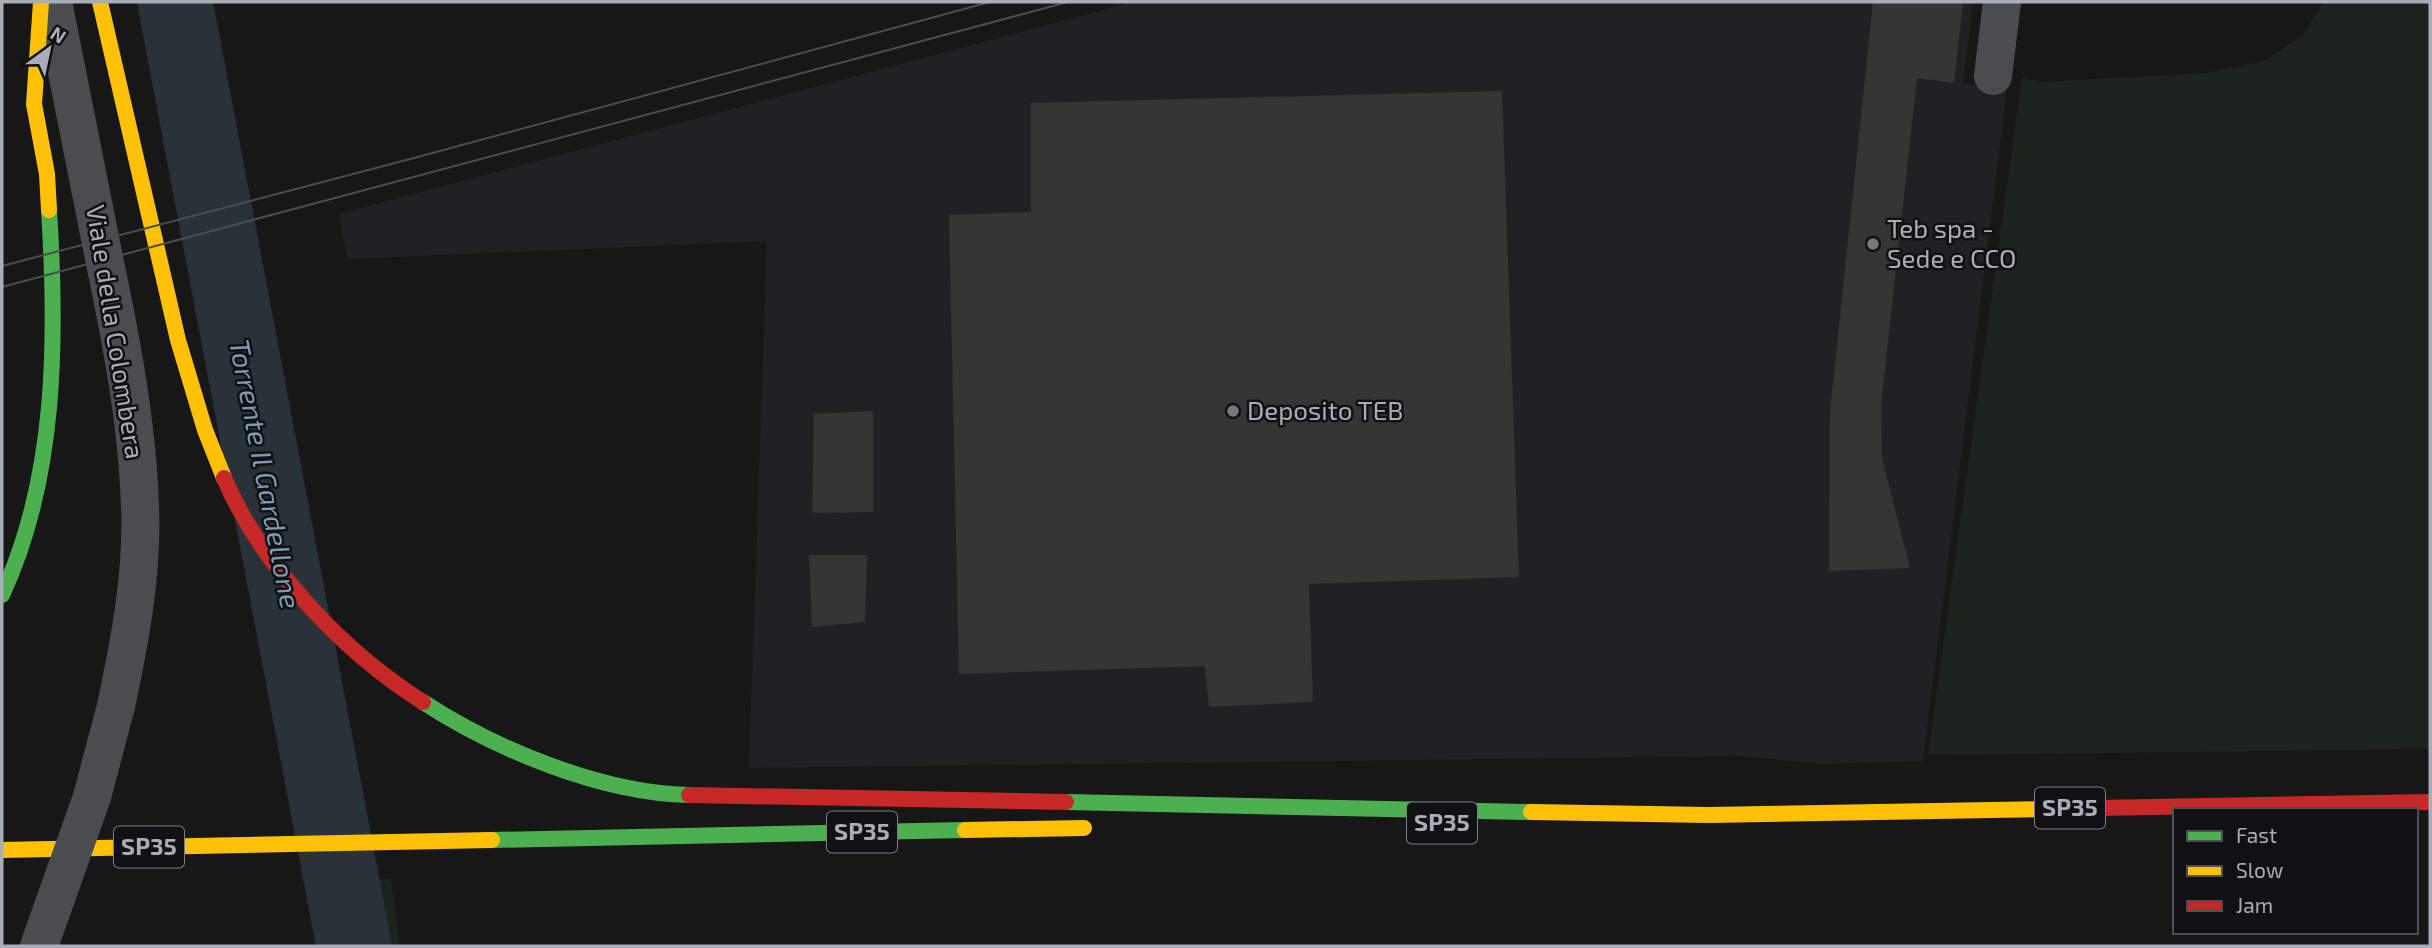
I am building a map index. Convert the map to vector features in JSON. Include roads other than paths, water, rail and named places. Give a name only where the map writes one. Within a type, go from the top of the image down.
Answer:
[{"type":"highway","points":[[2,595],[19,561],[39,480],[52,376],[52,254],[47,174],[34,104],[41,2]]},
{"type":"highway","points":[[100,2],[151,228],[189,380],[209,444],[229,490],[256,536],[291,584],[354,652],[393,684],[446,718],[505,748],[561,769],[625,786],[683,795],[1709,815]]},
{"type":"highway","name":"SP35","points":[[1354,824],[1558,822],[1709,815],[2430,802]]},
{"type":"highway","name":"SP35","points":[[2,850],[1094,828]]},
{"type":"street","name":"Viale della Colombera","points":[[38,946],[92,797],[116,706],[128,653],[138,569],[140,507],[136,432],[109,281],[53,2]]},
{"type":"street","points":[[1993,76],[2002,2]]},
{"type":"waterway","name":"Torrente Il Gardellone","points":[[175,2],[354,946]]},
{"type":"tram line","points":[[2,266],[990,2]]},
{"type":"tram line","points":[[2,287],[1068,2]]},
{"type":"place","name":"Teb spa - Sede e CCO","points":[[1873,244]]},
{"type":"place","name":"Deposito TEB","points":[[1233,411]]}]
